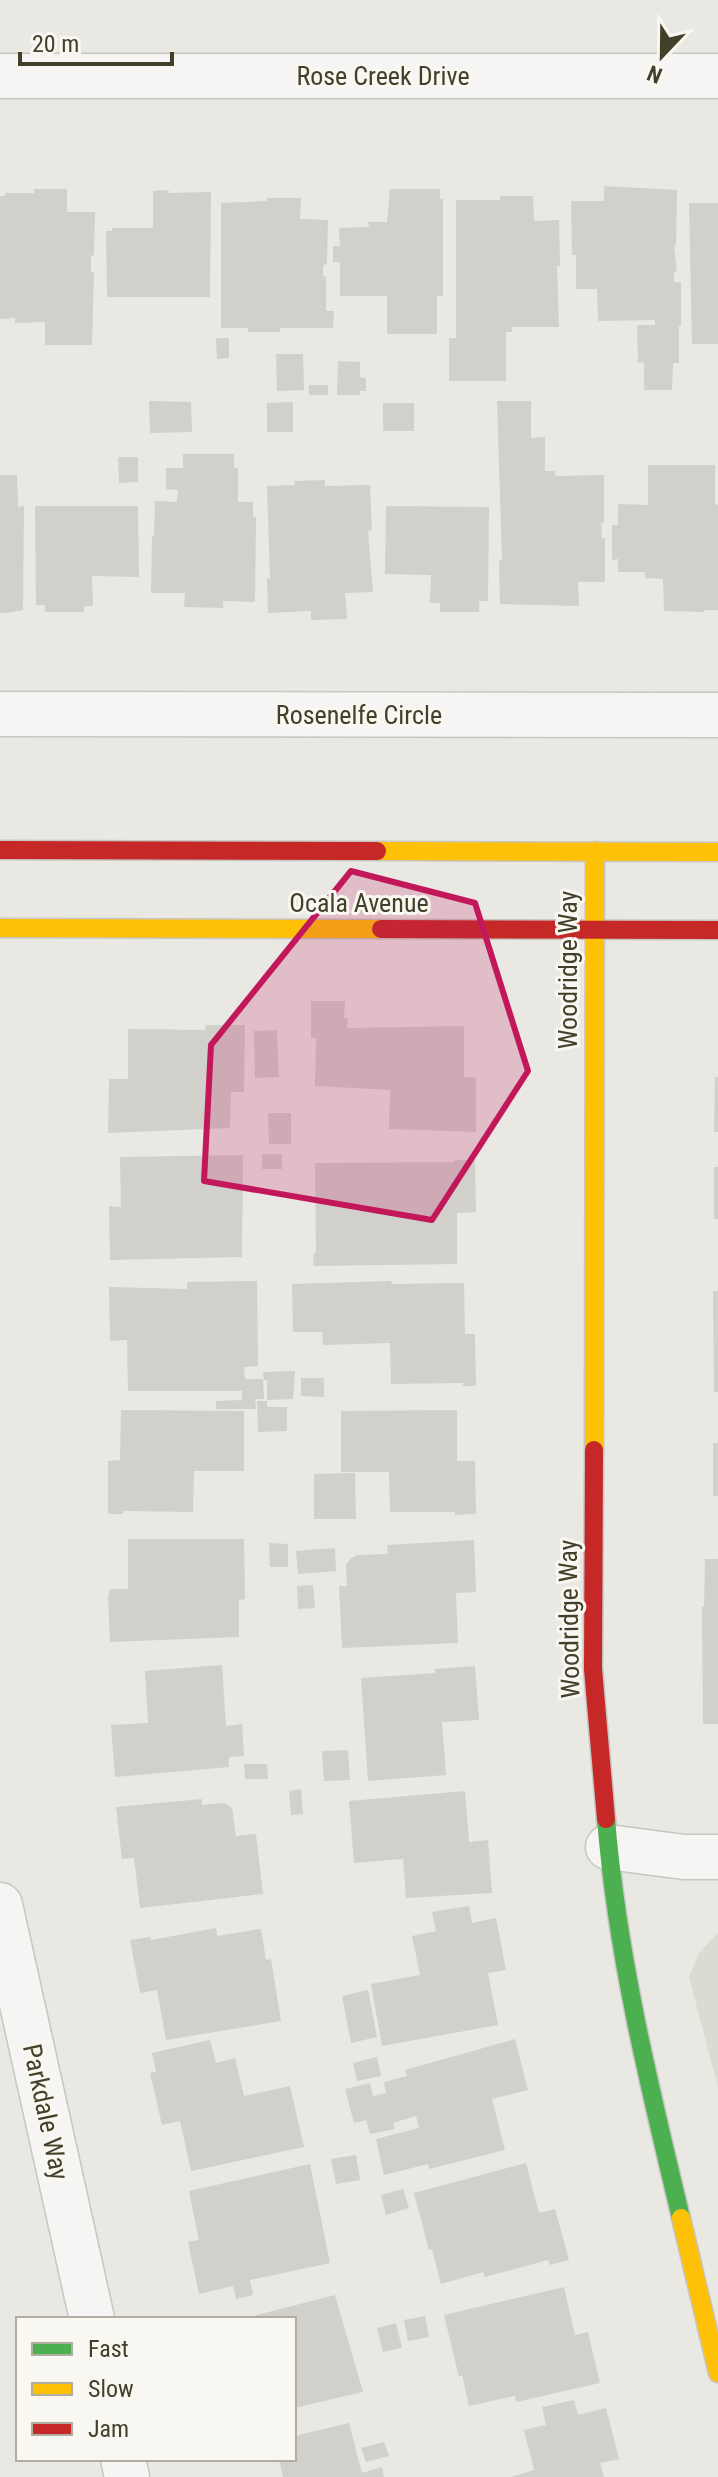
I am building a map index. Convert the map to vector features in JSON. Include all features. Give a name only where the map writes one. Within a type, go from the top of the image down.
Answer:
[{"type":"street","name":"Rose Creek Drive","points":[[0,76],[718,76]]},
{"type":"street","name":"Rosenelfe Circle","points":[[0,714],[718,715]]},
{"type":"street","name":"Ocala Avenue","points":[[0,850],[718,852]]},
{"type":"street","name":"Woodridge Way","points":[[595,851],[593,1669],[608,1847],[622,1956],[640,2048],[718,2373]]},
{"type":"street","name":"Ocala Avenue","points":[[0,928],[718,930]]},
{"type":"street","points":[[608,1847],[684,1857],[718,1857]]},
{"type":"street","name":"Parkdale Way","points":[[0,1905],[92,2317]]},
{"type":"highlighted area","points":[[351,871],[475,903],[528,1071],[432,1220],[204,1181],[211,1045]]},
{"type":"shaded area","points":[[718,1933],[718,2087],[689,1977],[699,1953]]},
{"type":"building","points":[[604,186],[677,190],[674,245],[677,271],[674,272],[674,282],[681,282],[681,326],[679,363],[673,363],[672,390],[644,390],[644,362],[638,363],[637,325],[655,325],[655,320],[598,321],[597,289],[576,289],[571,201],[604,201]]},
{"type":"building","points":[[34,189],[67,189],[67,212],[95,212],[94,255],[91,256],[91,272],[94,272],[92,345],[45,345],[45,322],[15,323],[15,318],[0,319],[0,196],[5,196],[5,193],[34,193]]},
{"type":"building","points":[[390,189],[440,189],[440,199],[443,199],[443,296],[437,296],[437,334],[387,334],[387,296],[340,296],[340,262],[333,262],[333,246],[340,246],[339,228],[369,227],[368,222],[387,222]]},
{"type":"building","points":[[169,190],[168,193],[211,192],[210,297],[107,297],[106,231],[112,231],[112,228],[153,228],[153,191]]},
{"type":"building","points":[[500,196],[533,196],[534,221],[559,220],[559,327],[512,327],[512,332],[506,332],[506,381],[449,381],[449,338],[456,338],[456,200],[500,200]]},
{"type":"building","points":[[267,198],[301,198],[300,219],[328,220],[327,264],[323,265],[323,276],[326,277],[326,311],[334,311],[333,328],[280,328],[280,332],[248,332],[248,328],[221,328],[221,203],[267,201]]},
{"type":"building","points":[[689,203],[718,203],[718,344],[692,344]]},
{"type":"building","points":[[216,338],[229,338],[229,358],[217,359]]},
{"type":"building","points":[[276,354],[303,354],[304,390],[277,391]]},
{"type":"building","points":[[338,361],[360,362],[360,377],[366,378],[366,391],[360,391],[360,395],[337,395]]},
{"type":"building","points":[[309,385],[328,385],[328,395],[309,395]]},
{"type":"building","points":[[149,401],[191,402],[192,432],[150,433]]},
{"type":"building","points":[[497,401],[531,401],[531,438],[545,437],[545,471],[555,471],[555,476],[604,475],[604,523],[601,523],[602,538],[605,538],[605,582],[578,582],[579,606],[500,604],[499,561],[502,560]]},
{"type":"building","points":[[293,402],[293,432],[267,432],[267,403]]},
{"type":"building","points":[[383,403],[414,403],[414,431],[383,431]]},
{"type":"building","points":[[183,454],[234,454],[234,468],[238,468],[238,502],[253,502],[253,517],[256,517],[255,602],[223,601],[223,608],[184,607],[185,593],[151,593],[155,501],[177,502],[178,490],[166,489],[166,468],[183,468]]},
{"type":"building","points":[[118,457],[138,457],[138,482],[119,483]]},
{"type":"building","points":[[648,465],[715,465],[718,610],[664,611],[663,579],[645,578],[645,572],[618,572],[618,559],[612,560],[612,525],[618,525],[618,504],[648,505]]},
{"type":"building","points":[[0,475],[17,475],[18,507],[24,506],[23,610],[6,613],[0,613]]},
{"type":"building","points":[[325,480],[325,486],[370,485],[372,530],[368,531],[373,592],[345,593],[347,619],[311,620],[311,611],[268,613],[267,486]]},
{"type":"building","points":[[35,506],[138,506],[139,577],[92,576],[93,606],[84,606],[84,612],[45,612],[45,605],[36,605]]},
{"type":"building","points":[[386,506],[489,507],[488,601],[479,601],[479,612],[440,612],[440,603],[430,603],[431,575],[385,574]]},
{"type":"building","points":[[311,1001],[345,1001],[347,1028],[464,1026],[464,1077],[476,1078],[476,1132],[389,1129],[390,1090],[315,1086],[316,1038],[311,1038]]},
{"type":"building","points":[[206,1025],[245,1025],[244,1092],[231,1092],[230,1128],[108,1133],[109,1079],[128,1079],[128,1029],[205,1030]]},
{"type":"building","points":[[277,1030],[279,1077],[255,1078],[254,1031]]},
{"type":"building","points":[[715,1077],[718,1077],[718,1132],[714,1132]]},
{"type":"building","points":[[268,1113],[291,1113],[291,1144],[269,1144]]},
{"type":"building","points":[[262,1154],[282,1154],[282,1169],[262,1169]]},
{"type":"building","points":[[243,1155],[242,1257],[110,1260],[109,1206],[121,1207],[120,1157]]},
{"type":"building","points":[[475,1160],[476,1212],[457,1213],[457,1264],[313,1266],[316,1253],[315,1163]]},
{"type":"building","points":[[714,1167],[718,1167],[718,1219],[714,1219]]},
{"type":"building","points":[[257,1281],[258,1366],[244,1367],[245,1379],[263,1379],[264,1399],[255,1399],[256,1409],[216,1409],[216,1401],[242,1400],[242,1391],[128,1391],[127,1340],[110,1341],[109,1287],[187,1289],[187,1282]]},
{"type":"building","points":[[391,1281],[392,1284],[464,1283],[465,1334],[475,1334],[476,1386],[463,1386],[463,1383],[391,1384],[390,1343],[323,1345],[322,1332],[293,1332],[292,1284]]},
{"type":"building","points":[[713,1291],[718,1291],[718,1392],[714,1392]]},
{"type":"building","points":[[295,1371],[293,1399],[267,1400],[267,1380],[264,1380],[263,1372]]},
{"type":"building","points":[[301,1378],[324,1378],[324,1397],[301,1396]]},
{"type":"building","points":[[257,1401],[267,1401],[267,1407],[287,1407],[287,1431],[258,1432]]},
{"type":"building","points":[[121,1410],[244,1411],[244,1471],[194,1471],[193,1512],[123,1511],[123,1514],[108,1514],[108,1461],[120,1460]]},
{"type":"building","points":[[457,1410],[457,1461],[475,1461],[476,1514],[390,1512],[389,1472],[341,1472],[341,1411]]},
{"type":"building","points":[[713,1443],[718,1443],[718,1496],[713,1496]]},
{"type":"building","points":[[355,1473],[356,1519],[314,1519],[314,1474]]},
{"type":"building","points":[[128,1539],[244,1539],[245,1599],[239,1600],[239,1637],[110,1642],[108,1597],[110,1589],[128,1589]]},
{"type":"building","points":[[474,1540],[476,1592],[456,1593],[458,1643],[342,1648],[339,1586],[347,1586],[346,1565],[350,1559],[357,1555],[388,1554],[387,1545]]},
{"type":"building","points":[[269,1543],[288,1544],[288,1567],[270,1567]]},
{"type":"building","points":[[335,1548],[336,1571],[298,1574],[296,1551]]},
{"type":"building","points":[[705,1559],[718,1559],[718,1724],[703,1724],[702,1607]]},
{"type":"building","points":[[313,1585],[315,1608],[298,1609],[297,1586]]},
{"type":"building","points":[[222,1665],[226,1726],[242,1724],[244,1756],[229,1757],[229,1767],[115,1777],[111,1725],[148,1723],[145,1671]]},
{"type":"building","points":[[475,1666],[479,1720],[442,1722],[446,1775],[368,1781],[361,1678],[435,1673],[435,1669]]},
{"type":"building","points":[[348,1750],[350,1780],[324,1781],[322,1751]]},
{"type":"building","points":[[244,1764],[267,1764],[268,1779],[245,1779]]},
{"type":"building","points":[[301,1789],[303,1814],[291,1815],[289,1791]]},
{"type":"building","points":[[465,1791],[469,1842],[488,1840],[492,1893],[406,1898],[403,1859],[354,1863],[349,1801]]},
{"type":"building","points":[[202,1799],[202,1805],[225,1803],[232,1808],[236,1836],[256,1834],[263,1894],[140,1908],[134,1858],[122,1859],[116,1807]]},
{"type":"building","points":[[469,1906],[472,1923],[496,1918],[506,1970],[488,1973],[498,2025],[382,2046],[371,1984],[420,1975],[412,1936],[436,1931],[432,1912]]},
{"type":"building","points":[[216,1928],[217,1936],[261,1929],[266,1960],[271,1959],[281,2021],[166,2040],[157,1990],[140,1993],[130,1940],[150,1937],[151,1940]]},
{"type":"building","points":[[368,1990],[377,2037],[351,2043],[342,1996]]},
{"type":"building","points":[[515,2039],[528,2090],[492,2099],[505,2150],[429,2169],[428,2164],[384,2175],[376,2139],[419,2128],[416,2116],[393,2123],[395,2129],[370,2134],[366,2120],[354,2123],[345,2089],[370,2083],[373,2096],[386,2093],[384,2082],[407,2076],[405,2070]]},
{"type":"building","points":[[210,2040],[216,2063],[235,2058],[244,2096],[290,2086],[304,2147],[191,2171],[180,2121],[162,2125],[150,2073],[156,2072],[152,2053]]},
{"type":"building","points":[[377,2057],[381,2076],[357,2081],[353,2063]]},
{"type":"building","points":[[356,2155],[360,2180],[336,2184],[331,2159]]},
{"type":"building","points":[[526,2163],[539,2213],[555,2209],[569,2260],[550,2265],[548,2260],[485,2277],[483,2272],[441,2284],[414,2193]]},
{"type":"building","points":[[310,2164],[330,2263],[250,2280],[253,2295],[236,2299],[233,2286],[199,2294],[188,2242],[199,2240],[189,2191]]},
{"type":"building","points":[[403,2189],[409,2208],[386,2215],[381,2195]]},
{"type":"building","points":[[564,2287],[575,2335],[588,2332],[600,2383],[516,2402],[515,2396],[469,2406],[444,2315]]},
{"type":"building","points":[[335,2295],[363,2392],[296,2408],[296,2317],[249,2317]]},
{"type":"building","points":[[425,2316],[429,2337],[408,2341],[404,2320]]},
{"type":"building","points":[[396,2323],[402,2348],[383,2352],[377,2328]]},
{"type":"building","points":[[574,2400],[578,2415],[606,2408],[619,2459],[600,2463],[604,2477],[511,2477],[534,2470],[524,2430],[546,2425],[542,2407]]},
{"type":"building","points":[[349,2423],[362,2473],[382,2467],[384,2477],[283,2477],[279,2461],[296,2461],[296,2436]]},
{"type":"building","points":[[384,2442],[389,2456],[366,2462],[361,2448]]},
{"type":"traffic: fast","points":[[606,1819],[626,1970],[681,2218]]},
{"type":"traffic: slow","points":[[377,851],[718,852]]},
{"type":"traffic: slow","points":[[594,1450],[595,851]]},
{"type":"traffic: slow","points":[[0,928],[381,929]]},
{"type":"traffic: slow","points":[[681,2218],[718,2373]]},
{"type":"traffic: jam","points":[[0,850],[377,851]]},
{"type":"traffic: jam","points":[[381,929],[718,930]]},
{"type":"traffic: jam","points":[[594,1450],[593,1669],[606,1819]]}]
